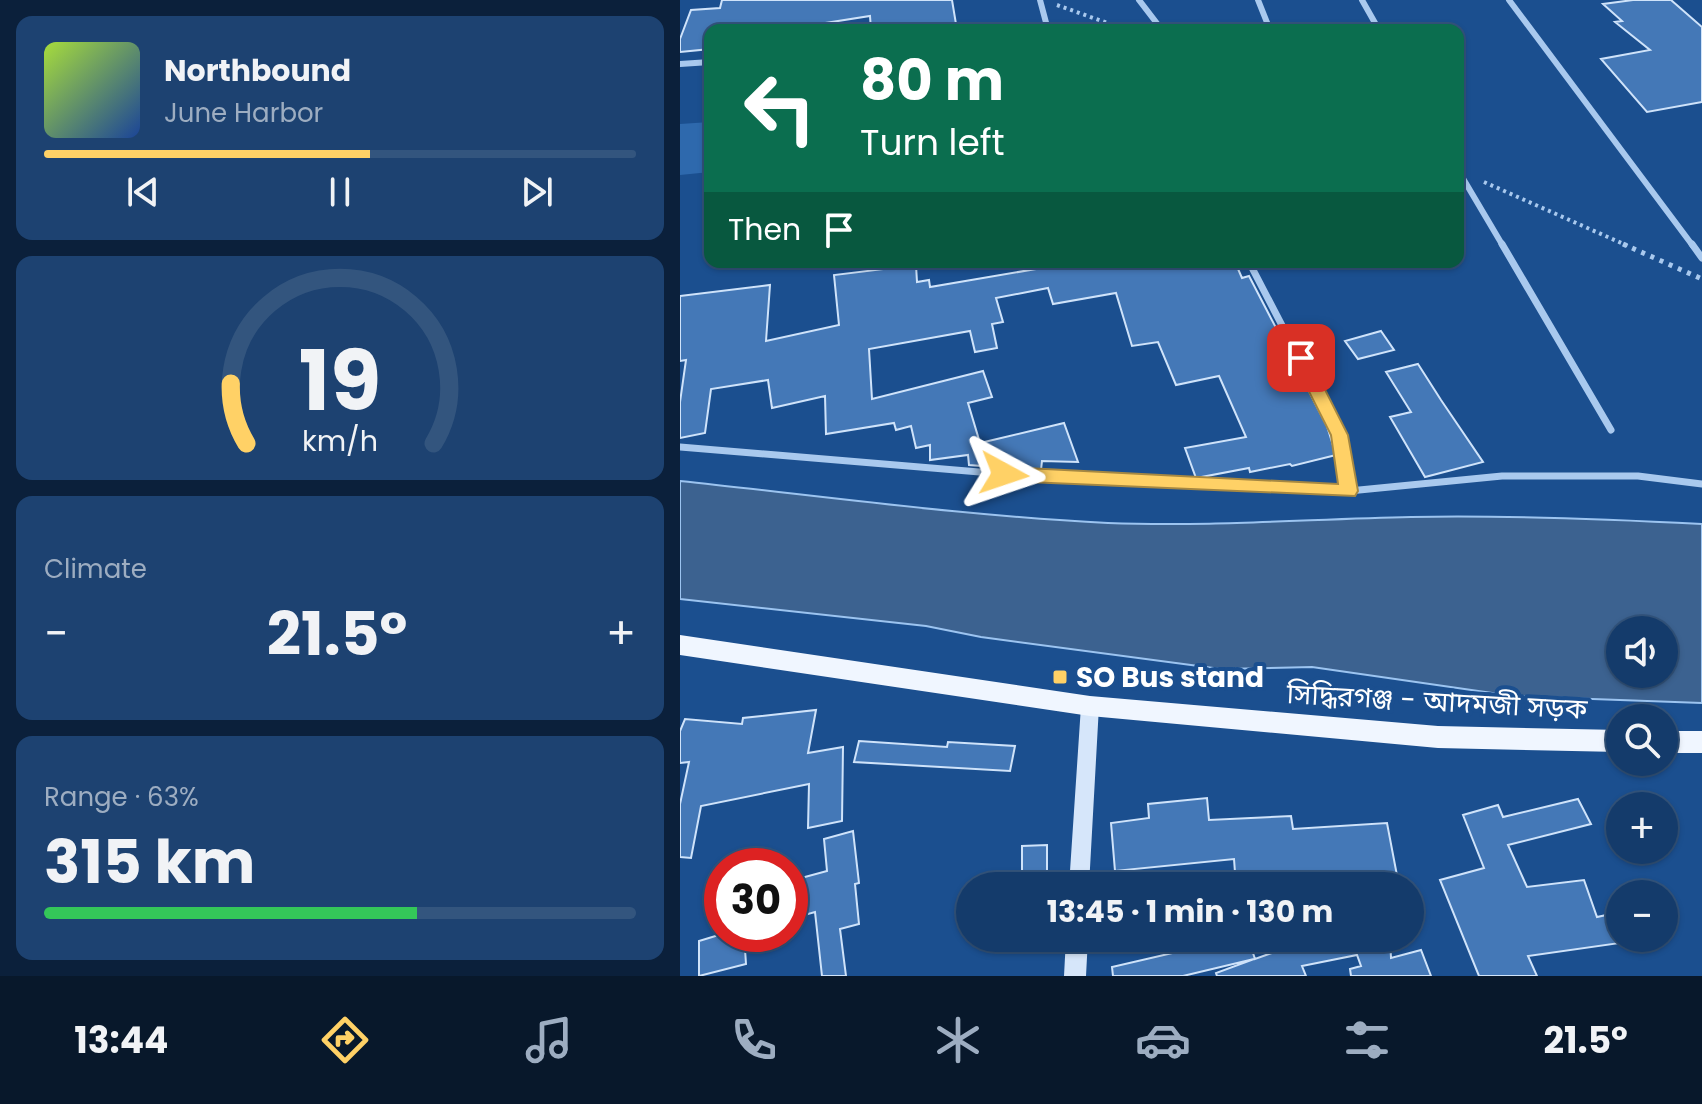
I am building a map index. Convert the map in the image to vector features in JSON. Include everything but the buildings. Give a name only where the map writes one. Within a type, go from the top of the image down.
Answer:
[{"type":"main road","name":"সিদ্ধিরগঞ্জ - আদমজী সড়ক","points":[[680,645],[1090,706],[1438,737],[1606,741]]},
{"type":"main road","points":[[1678,742],[1702,742]]},
{"type":"street","points":[[1040,0],[1046,24]]},
{"type":"street","points":[[1139,0],[1157,24]]},
{"type":"street","points":[[1258,0],[1268,24]]},
{"type":"street","points":[[1362,0],[1376,24]]},
{"type":"street","points":[[1509,0],[1702,258]]},
{"type":"street","points":[[680,64],[704,62]]},
{"type":"street","points":[[1464,180],[1611,430]]},
{"type":"street","points":[[1252,268],[1339,435],[1349,491]]},
{"type":"street","points":[[680,447],[1064,479],[1349,491],[1502,476],[1638,476],[1702,484]]},
{"type":"street","points":[[1080,872],[1090,706]]},
{"type":"street","points":[[1075,976],[1076,952]]},
{"type":"path","points":[[1049,0],[1111,24]]},
{"type":"path","points":[[1474,178],[1702,279]]},
{"type":"shaded area","points":[[704,122],[704,173],[680,175],[680,124]]},
{"type":"shaded area","points":[[680,481],[947,511],[1108,523],[1484,517],[1702,524],[1702,703],[1513,696],[1312,667],[1221,669],[981,637],[926,626],[680,599]]},
{"type":"place","name":"SO Bus stand","points":[[1060,677]]},
{"type":"route","points":[[1004,474],[1349,491],[1339,435],[1301,358]]}]
